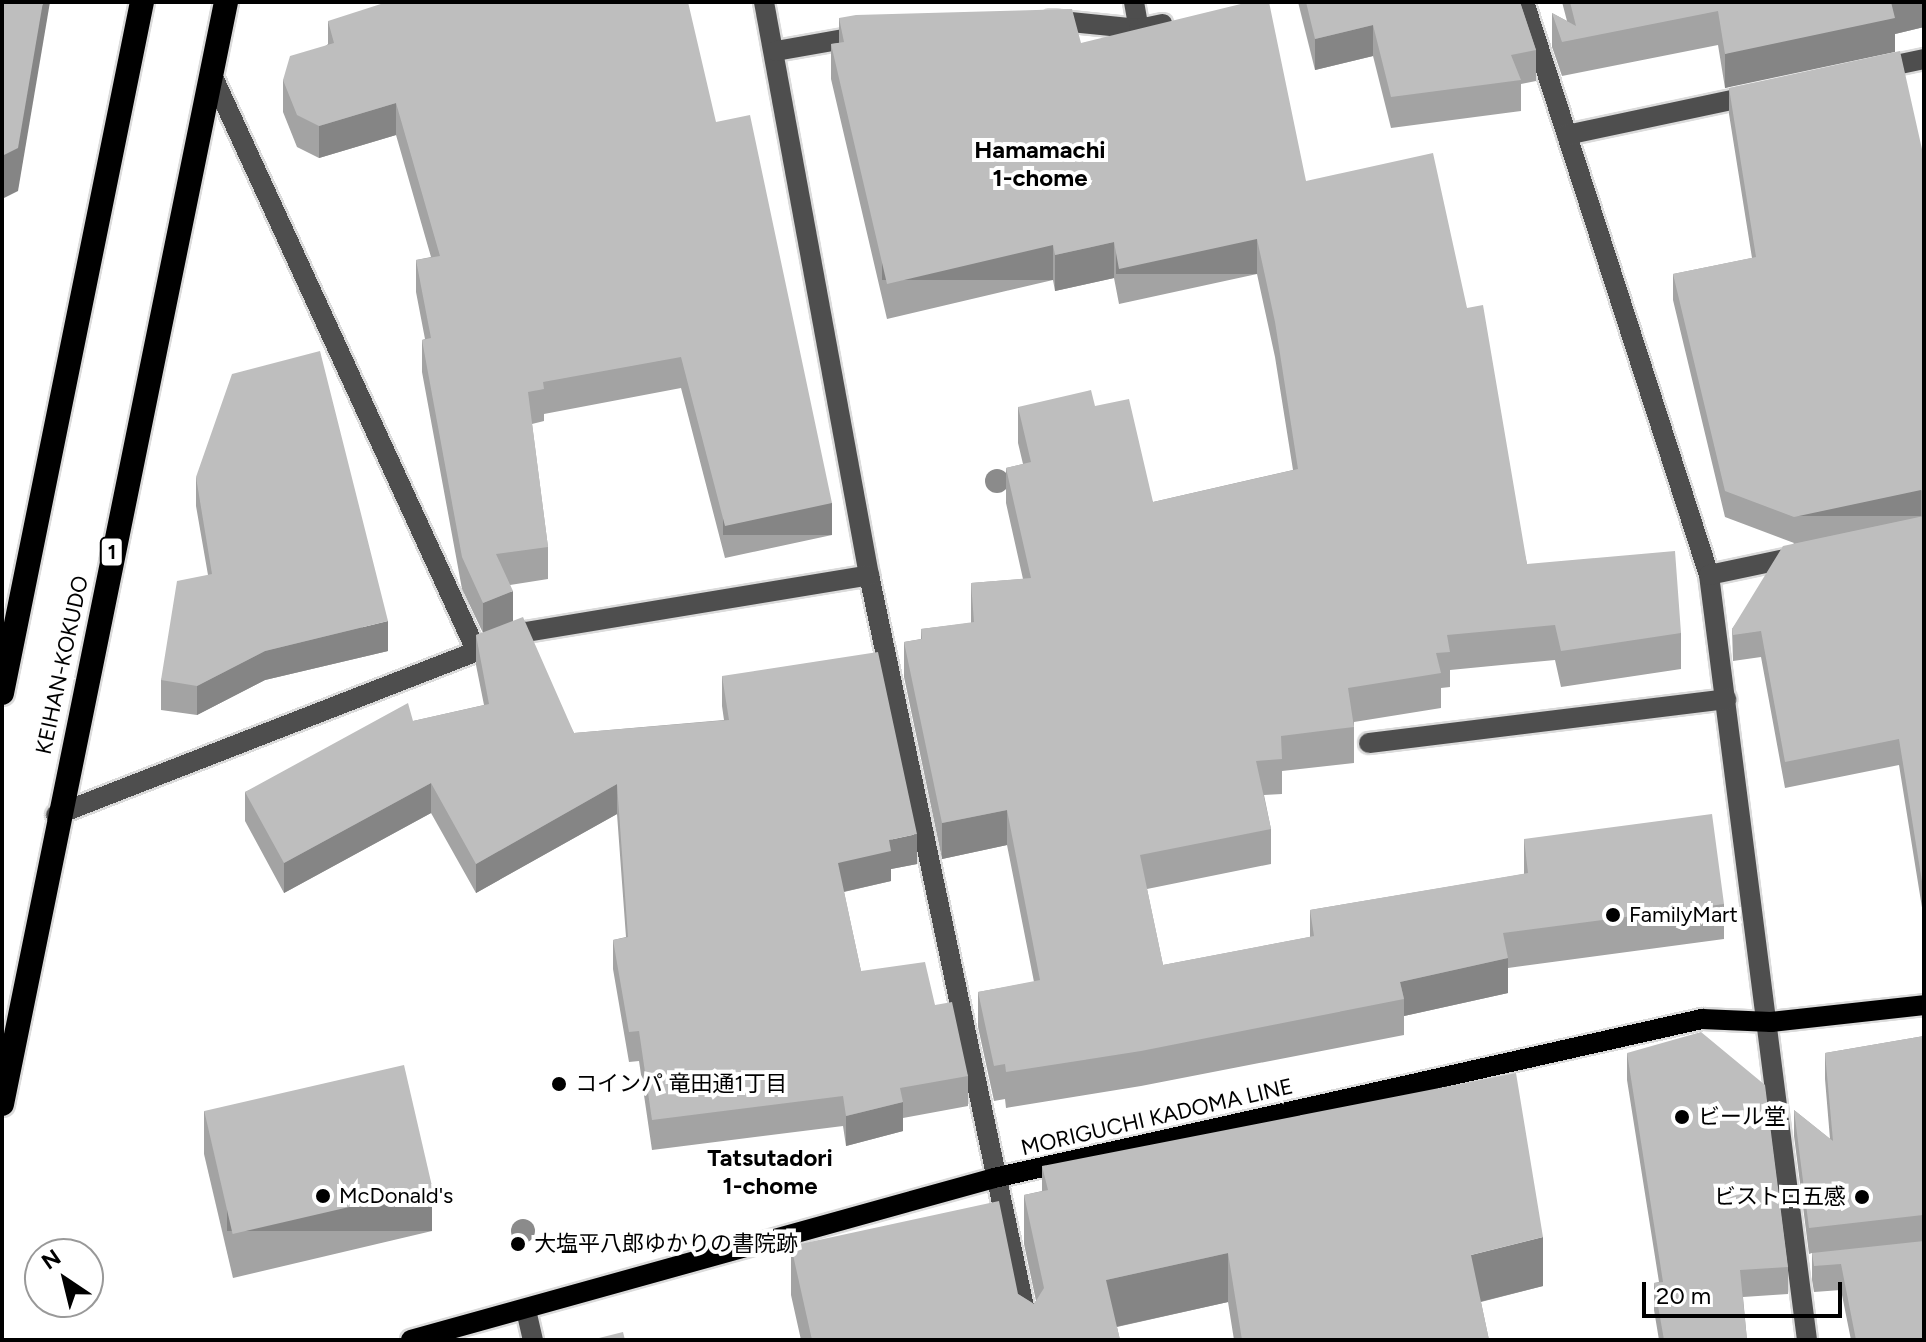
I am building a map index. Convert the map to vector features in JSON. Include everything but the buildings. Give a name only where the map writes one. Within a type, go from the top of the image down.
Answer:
[{"type":"highway","points":[[2,693],[6,643],[142,2]]},
{"type":"highway","name":"KEIHAN-KOKUDO","points":[[2,1104],[56,815],[226,2]]},
{"type":"main road","name":"MORIGUCHI KADOMA LINE","points":[[411,1340],[994,1178],[1702,1019],[1771,1022],[1924,1005]]},
{"type":"street","points":[[764,2],[776,51],[869,575],[994,1178],[1031,1340]]},
{"type":"street","points":[[1134,2],[1139,29]]},
{"type":"street","points":[[1524,2],[1709,575],[1771,1022],[1807,1340]]},
{"type":"street","points":[[1025,16],[1139,29],[1183,20]]},
{"type":"street","points":[[776,51],[895,30]]},
{"type":"street","points":[[1846,76],[1924,59]]},
{"type":"street","points":[[212,75],[476,650]]},
{"type":"street","points":[[1567,135],[1784,89]]},
{"type":"street","points":[[1709,575],[1817,552]]},
{"type":"street","points":[[56,815],[526,632],[869,575]]},
{"type":"street","points":[[1369,743],[1726,699]]},
{"type":"street","points":[[1799,1268],[1826,1265]]},
{"type":"street","points":[[526,1310],[533,1340]]},
{"type":"place","name":"FamilyMart","points":[[1613,915]]},
{"type":"place","name":"コインパ 竜田通1丁目","points":[[559,1084]]},
{"type":"place","name":"ビール堂","points":[[1682,1117]]},
{"type":"place","name":"McDonald's","points":[[323,1196]]},
{"type":"place","name":"ビストロ五感","points":[[1862,1197]]},
{"type":"place","name":"大塩平八郎ゆかりの書院跡","points":[[518,1244]]},
{"type":"district","name":"Hamamachi 1-chome","points":[[1040,164]]},
{"type":"district","name":"Tatsutadori 1-chome","points":[[770,1172]]}]
